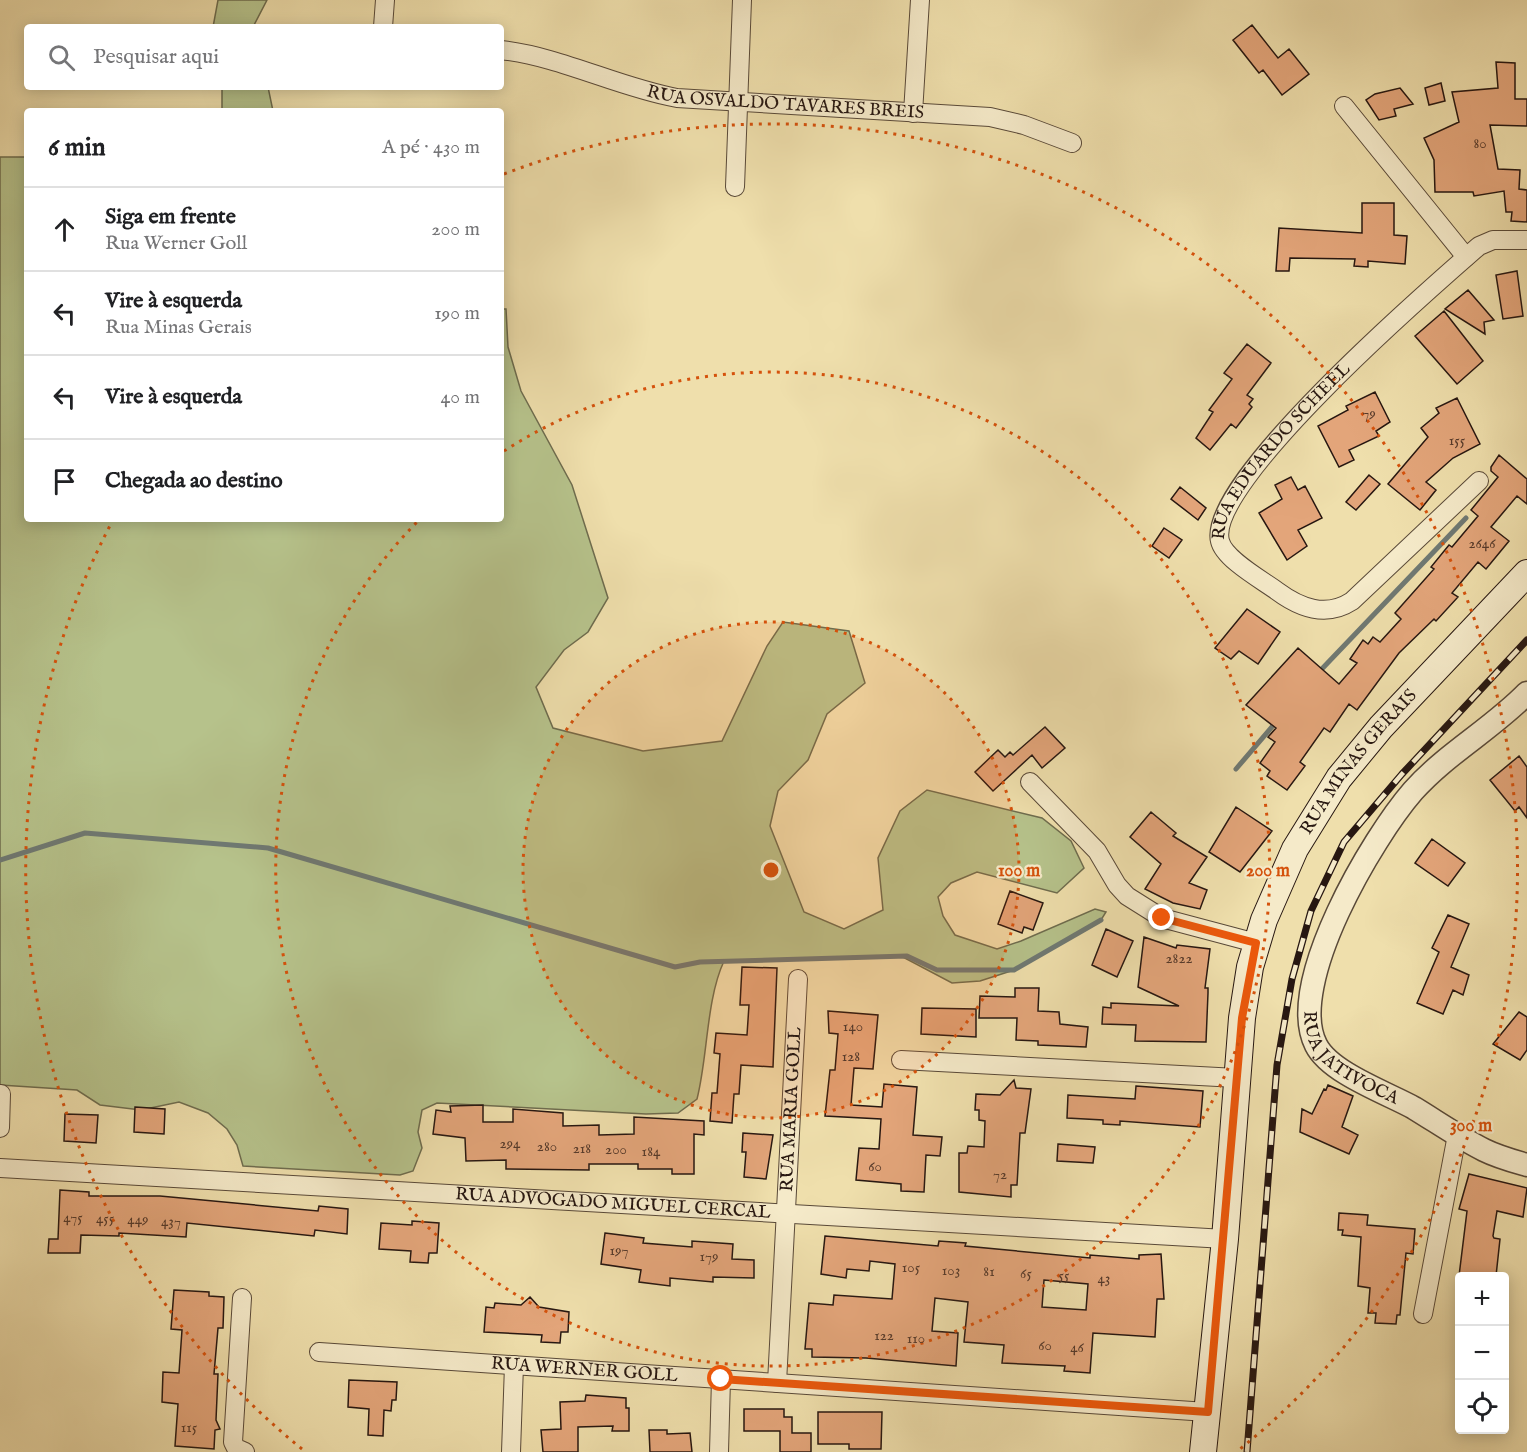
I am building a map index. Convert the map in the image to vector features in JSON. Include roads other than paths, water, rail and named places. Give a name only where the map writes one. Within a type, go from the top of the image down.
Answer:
[{"type":"main road","name":"RUA MINAS GERAIS","points":[[1203,1452],[1225,1239],[1242,1018],[1256,943],[1275,889],[1295,849],[1339,778],[1381,728],[1527,573]]},
{"type":"street","points":[[383,24],[385,0]]},
{"type":"street","points":[[735,187],[742,0]]},
{"type":"street","points":[[913,112],[920,0]]},
{"type":"street","name":"RUA OSVALDO TAVARES BREIS","points":[[504,50],[527,53],[557,61],[647,92],[696,100],[913,112],[1009,121],[1072,142]]},
{"type":"street","points":[[1344,106],[1466,257]]},
{"type":"street","name":"RUA EDUARDO SCHEEL","points":[[1479,482],[1352,601],[1340,608],[1318,610],[1295,604],[1226,554],[1220,542],[1219,530],[1226,512],[1249,474],[1287,427],[1479,246],[1493,240],[1527,240]]},
{"type":"street","name":"RUA JATIVOCA","points":[[1527,693],[1495,723],[1433,770],[1393,816],[1358,870],[1344,899],[1329,933],[1312,992],[1312,1036],[1326,1058],[1485,1150],[1527,1165]]},
{"type":"street","points":[[1030,782],[1097,851],[1117,885],[1127,896],[1162,918],[1256,943]]},
{"type":"street","name":"RUA MARIA GOLL","points":[[777,1383],[798,979]]},
{"type":"street","points":[[901,1060],[1237,1078]]},
{"type":"street","points":[[0,1128],[2,1094]]},
{"type":"street","points":[[1423,1314],[1457,1135]]},
{"type":"street","name":"RUA ADVOGADO MIGUEL CERCAL","points":[[0,1168],[1225,1239]]},
{"type":"street","points":[[242,1298],[234,1442],[236,1448],[244,1452]]},
{"type":"street","name":"RUA WERNER GOLL","points":[[318,1352],[1208,1412]]},
{"type":"street","points":[[511,1452],[514,1365]]},
{"type":"street","points":[[719,1452],[721,1379]]},
{"type":"waterway","points":[[1318,673],[1466,518]]},
{"type":"waterway","points":[[1236,769],[1277,721]]},
{"type":"waterway","points":[[0,860],[85,833],[268,848],[675,967],[700,962],[907,956],[937,970],[1014,970],[1101,920]]},
{"type":"railway","points":[[1247,1452],[1277,1065],[1292,979],[1311,911],[1344,842],[1402,774],[1527,640]]}]
